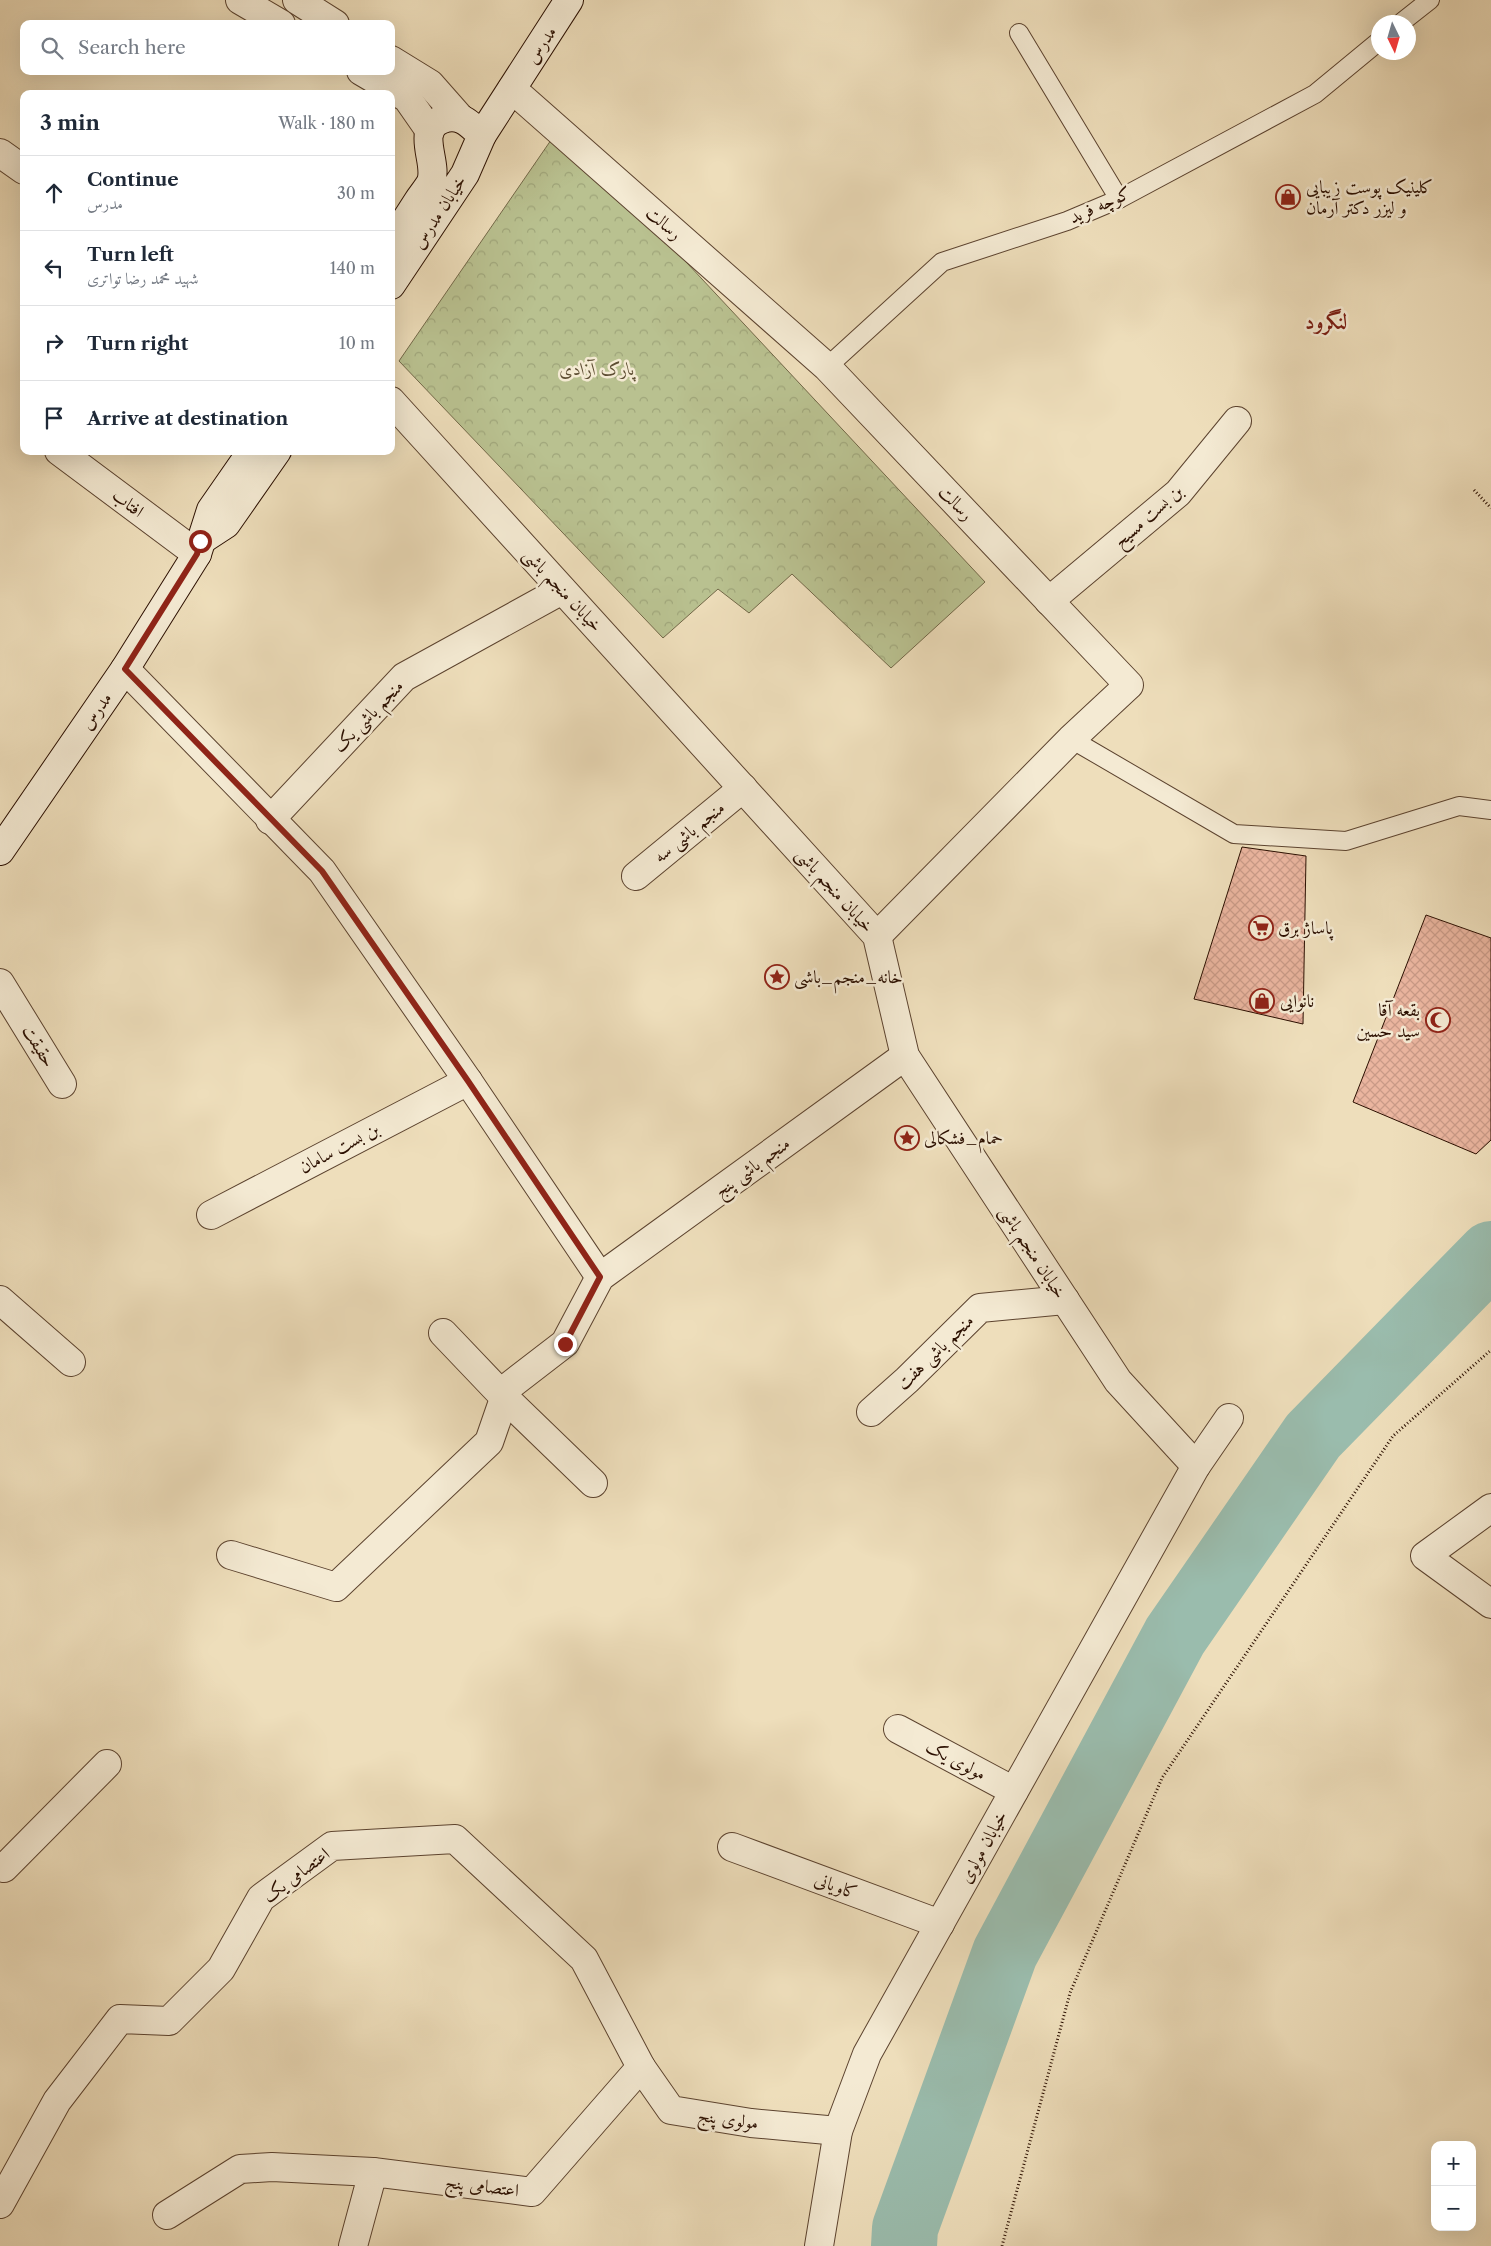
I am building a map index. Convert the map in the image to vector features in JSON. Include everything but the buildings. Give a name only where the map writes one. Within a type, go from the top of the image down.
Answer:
[{"type":"street","points":[[240,0],[274,20]]},
{"type":"street","points":[[297,0],[329,20]]},
{"type":"street","name":"مدرس","points":[[512,89],[569,0]]},
{"type":"street","points":[[395,62],[430,84],[460,118],[482,135]]},
{"type":"street","points":[[368,75],[393,90]]},
{"type":"street","name":"خیابان مدرس","points":[[395,280],[464,174],[482,135],[512,89]]},
{"type":"street","name":"رسالت","points":[[512,89],[827,368],[1129,685],[1071,739],[877,936]]},
{"type":"street","points":[[395,91],[407,98],[430,131],[443,119],[460,118]]},
{"type":"street","name":"خیابان مدرس","points":[[395,237],[431,182],[433,168],[428,138],[430,131]]},
{"type":"street","points":[[0,153],[20,167]]},
{"type":"street","name":"خیابان منجم باشی","points":[[395,405],[877,936],[905,1056],[1118,1381],[1196,1466]]},
{"type":"street","name":"بن بست مسیح","points":[[1049,601],[1178,493],[1237,421]]},
{"type":"street","name":"افتاب","points":[[65,455],[198,548]]},
{"type":"street","points":[[198,548],[211,510],[249,455]]},
{"type":"street","points":[[198,548],[226,524],[274,455]]},
{"type":"street","name":"مدرس","points":[[0,851],[125,669],[198,548]]},
{"type":"street","name":"منجم باشی یک","points":[[270,820],[404,677],[562,590]]},
{"type":"street","points":[[125,669],[270,820],[322,871],[468,1081],[600,1277],[565,1344],[508,1386],[489,1442],[336,1587],[231,1555]]},
{"type":"street","name":"منجم باشی سه","points":[[636,876],[743,788]]},
{"type":"street","name":"حقیقت","points":[[0,982],[62,1084]]},
{"type":"street","name":"منجم باشی پنج","points":[[600,1277],[905,1056]]},
{"type":"street","name":"بن بست سامان","points":[[211,1215],[468,1081]]},
{"type":"street","points":[[0,1300],[71,1362]]},
{"type":"street","name":"منجم باشی هفت","points":[[870,1412],[907,1380],[980,1308],[1065,1300]]},
{"type":"street","points":[[443,1333],[504,1397],[593,1483]]},
{"type":"street","name":"خیابان مولوی","points":[[819,2246],[838,2130],[867,2054],[1196,1466],[1229,1418]]},
{"type":"street","points":[[1491,1508],[1425,1556],[1491,1604]]},
{"type":"street","name":"مولوی یک","points":[[898,1729],[1014,1791]]},
{"type":"street","points":[[1,1872],[107,1764]]},
{"type":"street","name":"اعتصامی یک","points":[[0,2204],[58,2101],[120,2019],[169,2021],[221,1969],[261,1898],[332,1846],[455,1839],[584,1959],[642,2067]]},
{"type":"street","name":"کاویانی","points":[[732,1848],[940,1924]]},
{"type":"street","name":"مولوی پنج","points":[[642,2067],[671,2110],[751,2124],[838,2130]]},
{"type":"street","name":"اعتصامی پنج","points":[[373,2172],[532,2192],[642,2067]]},
{"type":"street","points":[[167,2215],[240,2169],[272,2167],[373,2172],[353,2246]]},
{"type":"lane","points":[[1411,15],[1430,0]]},
{"type":"lane","points":[[1019,33],[1119,198]]},
{"type":"lane","name":"کوچه فرید","points":[[827,368],[942,262],[1067,221],[1119,198],[1315,94],[1371,48]]},
{"type":"lane","points":[[1071,739],[1234,834],[1346,841],[1459,806],[1491,810]]},
{"type":"path","points":[[1474,490],[1491,508]]},
{"type":"path","points":[[1002,2246],[1070,1993],[1162,1778],[1393,1436],[1491,1350]]},
{"type":"green space","name":"پارک آزادی","points":[[560,127],[985,582],[891,668],[792,574],[749,613],[718,589],[663,638],[399,361]]},
{"type":"waterway","points":[[904,2246],[905,2228],[1005,1953],[1175,1636],[1313,1436],[1491,1254]]},
{"type":"place","name":"کلینیک پوست زیبایی و لیزر دکتر آرمان","points":[[1288,197]]},
{"type":"place","name":"پاساژ برق","points":[[1261,928]]},
{"type":"place","name":"خانه_منجم_باشی","points":[[777,977]]},
{"type":"place","name":"نانوایی","points":[[1262,1001]]},
{"type":"place","name":"بقعه آقا سید حسین","points":[[1438,1020]]},
{"type":"place","name":"حمام_فشکالی","points":[[907,1138]]},
{"type":"district","name":"لنگرود","points":[[1326,321]]},
{"type":"route","points":[[200,541],[197,554],[125,669],[270,820],[322,871],[468,1081],[600,1277],[565,1344]]}]
